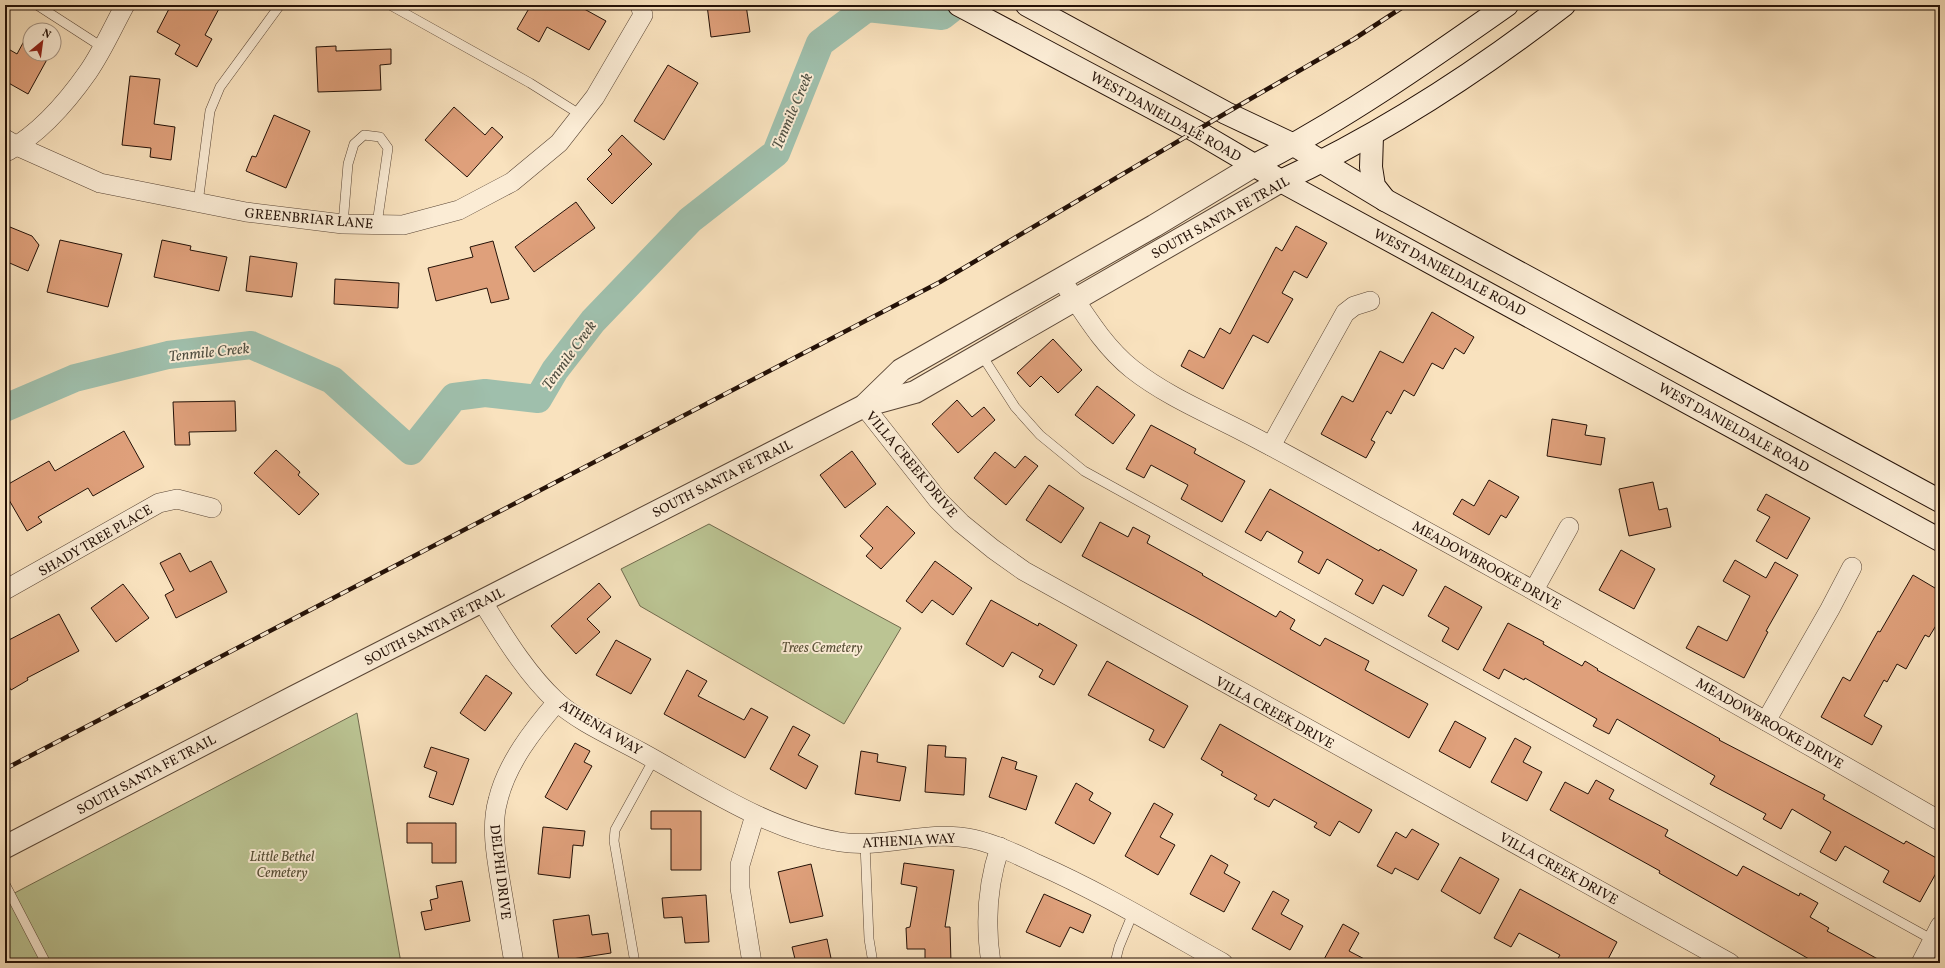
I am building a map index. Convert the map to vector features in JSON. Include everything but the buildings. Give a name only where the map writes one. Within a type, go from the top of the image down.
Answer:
[{"type":"main road","name":"WEST DANIELDALE ROAD","points":[[959,5],[1189,128],[1281,181],[1940,540]]},
{"type":"main road","name":"SOUTH SANTA FE TRAIL","points":[[864,406],[902,370],[1062,279],[1255,165],[1294,145],[1414,69],[1507,5]]},
{"type":"main road","points":[[1512,5],[1528,33]]},
{"type":"main road","name":"SOUTH SANTA FE TRAIL","points":[[5,847],[287,700],[864,406],[914,392],[1281,181],[1372,136],[1465,77],[1528,33],[1564,5]]},
{"type":"main road","points":[[1028,6],[1226,112],[1324,161],[1385,200],[1708,374],[1940,502]]},
{"type":"main road","points":[[1372,136],[1371,167],[1374,186],[1385,200]]},
{"type":"main road","points":[[968,333],[981,354]]},
{"type":"main road","points":[[1690,403],[1708,374]]},
{"type":"street","points":[[9,146],[56,113],[89,72],[125,5]]},
{"type":"street","name":"GREENBRIAR LANE","points":[[9,146],[100,183],[198,203],[246,212],[343,224],[404,225],[459,210],[512,182],[560,143],[595,97],[643,15],[640,5]]},
{"type":"street","name":"MEADOWBROOKE DRIVE","points":[[1062,279],[1101,337],[1133,370],[1166,391],[1271,446],[1534,590],[1940,821]]},
{"type":"street","points":[[1271,446],[1345,313],[1354,306],[1370,301]]},
{"type":"street","name":"VILLA CREEK DRIVE","points":[[864,406],[938,500],[961,523],[993,550],[1024,571],[1730,963]]},
{"type":"street","name":"SHADY TREE PLACE","points":[[5,590],[159,503],[177,499],[212,508]]},
{"type":"street","points":[[1534,590],[1569,527]]},
{"type":"street","points":[[1766,721],[1830,609],[1852,567]]},
{"type":"street","name":"ATHENIA WAY","points":[[482,601],[518,656],[557,702],[588,722],[756,815],[808,835],[841,842],[865,844],[947,836],[973,839],[1000,847],[1059,874],[1223,963]]},
{"type":"street","name":"DELPHI DRIVE","points":[[514,963],[496,847],[494,820],[496,807],[507,774],[520,750],[537,725],[557,702]]},
{"type":"street","points":[[752,963],[740,888],[740,865],[756,815]]},
{"type":"street","points":[[991,963],[987,928],[989,897],[992,870],[1000,847]]},
{"type":"street","points":[[1921,963],[1936,933]]},
{"type":"lane","points":[[37,5],[102,46]]},
{"type":"lane","points":[[198,203],[210,111],[220,87],[280,5]]},
{"type":"lane","points":[[390,5],[530,83],[581,115]]},
{"type":"lane","points":[[343,224],[348,164],[354,144],[364,135],[380,137],[388,148],[376,224]]},
{"type":"lane","points":[[981,354],[1015,407],[1040,435],[1084,471],[1936,933]]},
{"type":"lane","points":[[635,963],[614,841],[615,830],[654,759]]},
{"type":"lane","points":[[865,844],[869,938],[873,963]]},
{"type":"lane","points":[[5,884],[46,963]]},
{"type":"lane","points":[[1115,963],[1119,947],[1133,913]]},
{"type":"green space","name":"Trees Cemetery","points":[[709,524],[901,628],[844,724],[640,606],[621,569]]},
{"type":"green space","name":"Little Bethel Cemetery","points":[[357,713],[401,963],[5,963],[5,898]]},
{"type":"waterway","name":"Tenmile Creek","points":[[5,408],[75,378],[168,355],[251,345],[332,380],[411,451],[454,397],[485,393],[538,399],[555,370],[593,321],[690,220],[776,153],[820,43],[867,8],[942,16],[956,5]]},
{"type":"railway","points":[[5,769],[940,282],[1354,39],[1406,5]]}]
